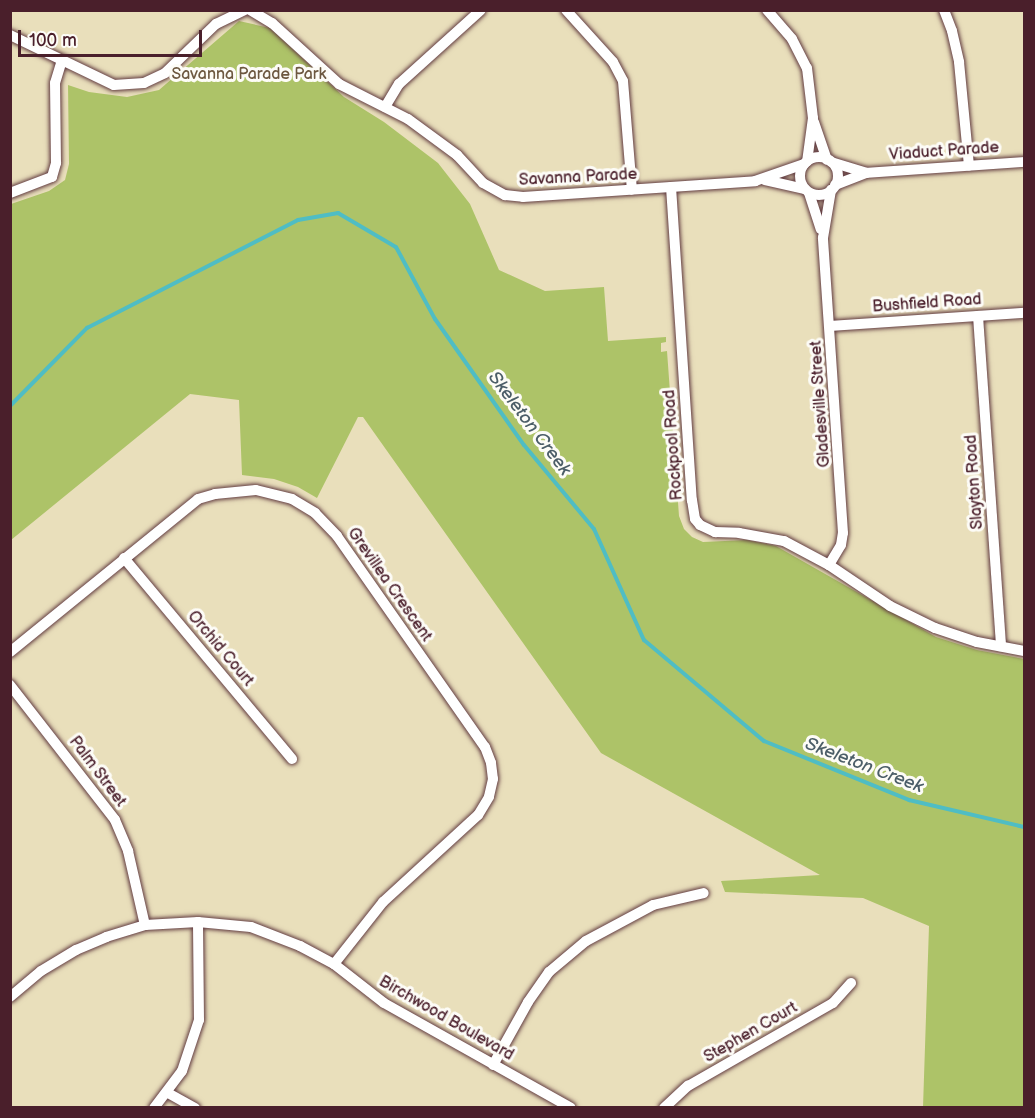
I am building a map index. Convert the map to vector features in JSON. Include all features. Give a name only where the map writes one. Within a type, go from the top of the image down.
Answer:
[{"type":"street","points":[[216,24],[221,10]]},
{"type":"street","points":[[10,35],[114,85],[144,83],[165,73],[216,24],[245,10]]},
{"type":"street","name":"Savanna Parade","points":[[250,10],[272,23],[339,84],[385,107],[441,141],[483,183],[505,195],[523,197],[765,180],[806,163]]},
{"type":"street","points":[[268,10],[272,23]]},
{"type":"street","points":[[385,107],[399,84],[481,10]]},
{"type":"street","points":[[566,10],[613,62],[623,81],[632,190]]},
{"type":"street","points":[[767,10],[792,39],[807,68],[813,118],[829,161],[837,173],[833,188],[821,195],[807,191],[800,177],[806,163],[813,118]]},
{"type":"street","points":[[944,10],[952,31],[959,62],[969,166]]},
{"type":"street","points":[[10,193],[52,177],[56,163],[55,83],[62,60]]},
{"type":"street","points":[[806,163],[817,158],[829,161]]},
{"type":"street","name":"Viaduct Parade","points":[[829,161],[866,173]]},
{"type":"street","name":"Viaduct Parade","points":[[833,188],[866,173],[1024,162]]},
{"type":"street","name":"Savanna Parade","points":[[765,180],[807,191]]},
{"type":"street","name":"Rockpool Road","points":[[671,187],[695,519],[700,525],[715,532],[756,535],[784,542],[829,564],[911,618],[949,634],[1024,651]]},
{"type":"street","name":"Gladesville Street","points":[[823,238],[833,188]]},
{"type":"street","name":"Gladesville Street","points":[[807,191],[823,238],[831,326],[843,533],[841,545],[829,564]]},
{"type":"street","name":"Bushfield Road","points":[[831,326],[1024,313]]},
{"type":"street","name":"Slayton Road","points":[[978,316],[1001,646]]},
{"type":"street","name":"Grevillea Crescent","points":[[10,652],[198,499],[215,494],[256,490],[292,499],[315,513],[337,536],[485,747],[491,763],[493,779],[489,797],[478,814],[383,902],[334,964]]},
{"type":"street","name":"Orchid Court","points":[[124,558],[292,759]]},
{"type":"street","name":"Palm Street","points":[[10,685],[115,820],[128,851],[145,925]]},
{"type":"street","points":[[493,1065],[528,1002],[549,972],[586,941],[652,905],[704,893]]},
{"type":"street","points":[[154,1107],[168,1093],[182,1071],[199,1020],[198,922]]},
{"type":"street","name":"Birchwood Boulevard","points":[[10,997],[41,971],[76,950],[106,937],[145,925],[198,922],[251,927],[300,946],[334,964],[384,1003],[571,1107]]},
{"type":"street","name":"Stephen Court","points":[[664,1107],[688,1086],[833,1003],[851,983]]},
{"type":"street","points":[[168,1093],[195,1107]]},
{"type":"green space","name":"Savanna Parade Park","points":[[239,21],[270,28],[344,97],[384,122],[438,163],[470,204],[499,270],[545,291],[604,287],[608,341],[666,337],[666,342],[661,343],[661,352],[667,351],[679,516],[684,529],[692,537],[703,542],[747,540],[776,546],[936,637],[977,650],[1024,659],[1024,1107],[923,1107],[929,926],[863,898],[725,892],[721,881],[820,875],[601,753],[363,417],[358,417],[317,498],[298,487],[274,479],[242,475],[239,400],[190,394],[11,540],[11,204],[49,191],[65,180],[69,164],[68,85],[89,92],[127,97],[159,90]]},
{"type":"waterway","name":"Skeleton Creek","points":[[10,406],[87,328],[298,220],[338,213],[396,247],[435,319],[524,445],[594,529],[644,640],[764,741],[909,800],[1024,827]]}]
